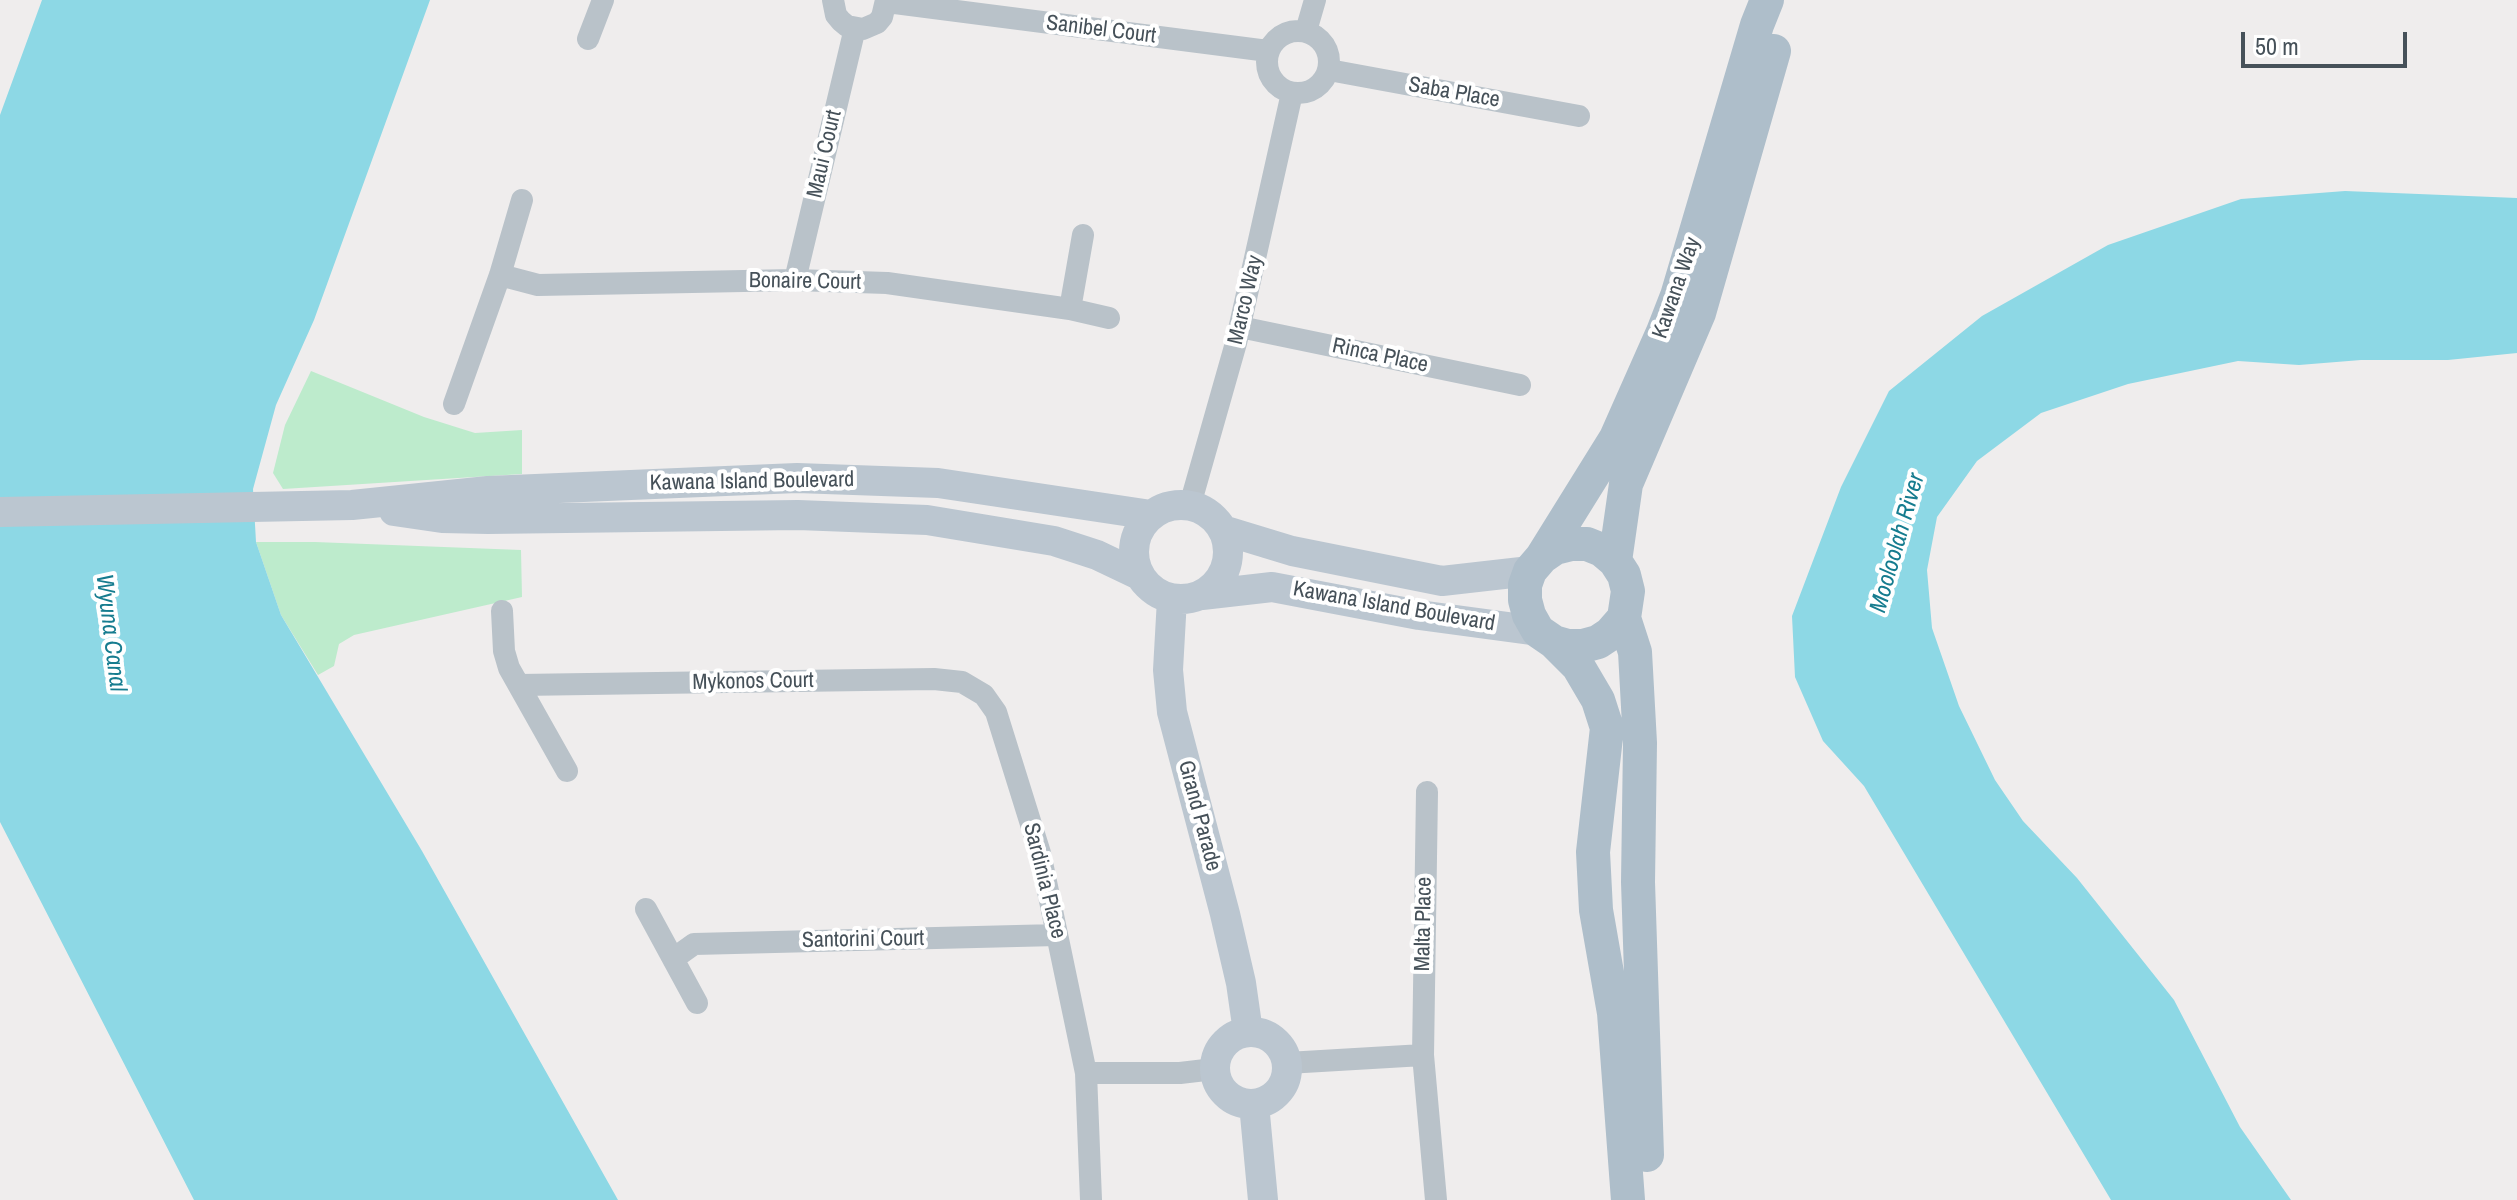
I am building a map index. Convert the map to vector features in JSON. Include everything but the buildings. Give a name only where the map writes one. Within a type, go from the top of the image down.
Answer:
[{"type":"main road","name":"Kawana Way","points":[[1536,564],[1616,438],[1663,332],[1677,296],[1767,0]]},
{"type":"main road","name":"Kawana Way","points":[[1615,561],[1626,484],[1699,313],[1789,0]]},
{"type":"main road","name":"Kawana Island Boulevard","points":[[0,512],[352,505],[488,491],[797,478],[938,483],[1151,515]]},
{"type":"main road","name":"Kawana Island Boulevard","points":[[352,505],[442,518],[798,515],[927,520],[1054,541],[1097,555],[1139,575]]},
{"type":"main road","points":[[1190,505],[1215,519],[1223,530],[1228,558],[1216,585],[1202,595],[1172,599],[1156,593],[1139,575],[1133,560],[1134,544],[1139,529],[1151,515],[1163,508],[1190,505]]},
{"type":"main road","name":"Kawana Island Boulevard","points":[[1223,530],[1292,551],[1442,581],[1536,564]]},
{"type":"main road","points":[[1628,1200],[1614,1013],[1595,895],[1594,840],[1607,728],[1598,700],[1578,666],[1529,615],[1525,600],[1525,585],[1536,564],[1555,548],[1571,544],[1587,544],[1602,550],[1615,561],[1624,575],[1628,591],[1624,618],[1635,652],[1640,743],[1638,882],[1649,1200]]},
{"type":"main road","name":"Kawana Island Boulevard","points":[[1202,595],[1272,587],[1546,636]]},
{"type":"main road","name":"Grand Parade","points":[[1172,599],[1168,670],[1172,712],[1225,914],[1241,983],[1248,1032]]},
{"type":"main road","points":[[1546,636],[1568,646],[1583,646],[1598,642],[1610,634],[1624,618]]},
{"type":"main road","points":[[1248,1032],[1259,1032],[1277,1043],[1287,1063],[1279,1091],[1273,1097],[1254,1104],[1231,1099],[1216,1081],[1214,1069],[1220,1048],[1227,1040],[1248,1032]]},
{"type":"main road","points":[[1254,1104],[1263,1200]]},
{"type":"street","points":[[588,39],[603,0]]},
{"type":"street","points":[[833,0],[836,15],[841,21],[863,29],[877,23],[886,10],[886,1]]},
{"type":"street","points":[[1306,31],[1315,0]]},
{"type":"street","name":"Sanibel Court","points":[[886,1],[1268,51]]},
{"type":"street","name":"Maui Court","points":[[795,280],[855,28]]},
{"type":"street","points":[[1306,31],[1323,42],[1330,60],[1329,70],[1325,79],[1310,91],[1292,93],[1273,82],[1266,62],[1268,51],[1288,32],[1306,31]]},
{"type":"street","name":"Saba Place","points":[[1329,70],[1579,116]]},
{"type":"street","name":"Marco Way","points":[[1190,505],[1240,327],[1292,93]]},
{"type":"street","points":[[454,404],[500,275],[522,200]]},
{"type":"street","points":[[1070,309],[1083,235]]},
{"type":"street","name":"Bonaire Court","points":[[500,275],[538,285],[795,280],[887,283],[1070,309],[1109,318]]},
{"type":"street","name":"Rinca Place","points":[[1240,327],[1520,385]]},
{"type":"street","points":[[502,611],[504,651],[509,668],[567,771]]},
{"type":"street","name":"Mykonos Court","points":[[519,685],[934,679],[962,682],[984,695]]},
{"type":"street","name":"Sardinia Place","points":[[984,695],[996,712],[1040,853],[1086,1073],[1091,1200]]},
{"type":"street","name":"Malta Place","points":[[1427,792],[1423,1055],[1436,1200]]},
{"type":"street","points":[[646,909],[697,1003]]},
{"type":"street","name":"Santorini Court","points":[[673,959],[694,944],[1057,935]]},
{"type":"street","points":[[1287,1063],[1423,1055]]},
{"type":"street","points":[[1086,1073],[1180,1073],[1214,1069]]},
{"type":"green space","points":[[311,371],[424,417],[475,433],[522,430],[522,474],[283,489],[273,473],[285,425]]},
{"type":"green space","points":[[256,542],[521,550],[522,597],[354,635],[339,644],[334,666],[318,675],[281,615]]},
{"type":"water","name":"Wyuna Canal","points":[[42,0],[430,0],[314,320],[276,405],[253,489],[256,542],[281,615],[422,851],[618,1200],[194,1200],[0,822],[0,115]]},
{"type":"water","name":"Mooloolah River","points":[[2345,191],[2517,198],[2517,353],[2448,360],[2361,360],[2299,365],[2238,361],[2128,384],[2041,413],[1977,461],[1937,517],[1927,570],[1932,628],[1959,706],[1995,780],[2023,821],[2077,878],[2174,1000],[2240,1127],[2291,1200],[2111,1200],[1864,786],[1823,741],[1795,677],[1792,616],[1841,487],[1889,391],[1982,316],[2108,245],[2241,199]]}]
